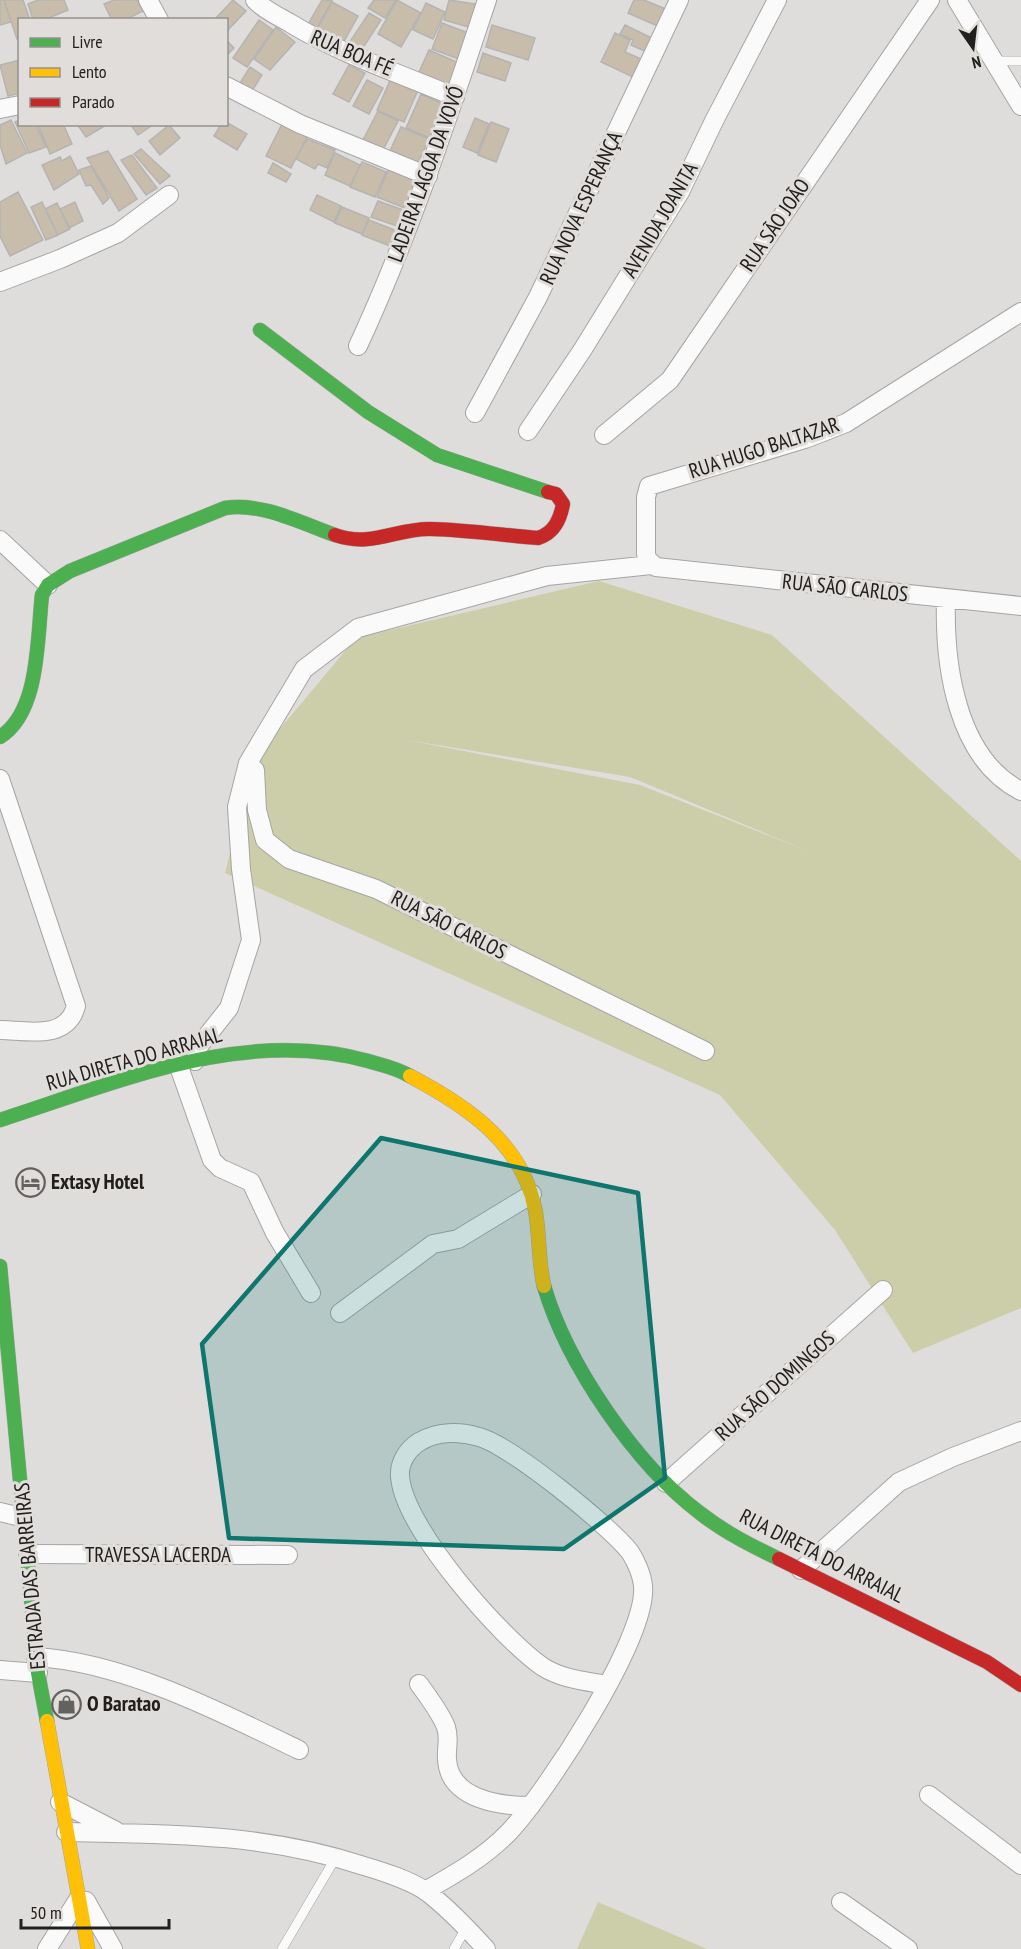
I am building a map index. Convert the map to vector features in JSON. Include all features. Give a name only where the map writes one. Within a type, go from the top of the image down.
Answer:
[{"type":"street","points":[[148,0],[158,18]]},
{"type":"street","name":"RUA BOA FÉ","points":[[255,0],[319,41],[353,58],[390,69],[454,97]]},
{"type":"street","name":"LADEIRA LAGOA DA VOVÓ","points":[[358,346],[382,293],[428,176],[487,0]]},
{"type":"street","name":"RUA NOVA ESPERANÇA","points":[[475,413],[538,297],[679,0]]},
{"type":"street","name":"AVENIDA JOANITA","points":[[528,431],[583,349],[680,192],[777,0]]},
{"type":"street","name":"RUA SÃO JOÃO","points":[[604,435],[670,380],[930,0]]},
{"type":"street","points":[[957,0],[1021,106]]},
{"type":"street","points":[[228,87],[300,124],[428,176]]},
{"type":"street","points":[[0,109],[18,105]]},
{"type":"street","points":[[0,282],[118,233],[170,195]]},
{"type":"street","name":"RUA HUGO BALTAZAR","points":[[660,567],[646,553],[646,497],[649,486],[805,440],[846,423],[1021,312]]},
{"type":"street","points":[[0,736],[16,726],[29,699],[39,608],[48,585],[70,571],[225,508],[237,506],[256,508],[348,540],[376,540],[428,529],[538,538],[553,530],[563,504],[556,494],[497,477],[437,455],[368,412],[260,330]]},
{"type":"street","points":[[0,540],[48,585]]},
{"type":"street","name":"RUA SÃO CARLOS","points":[[187,1062],[229,1008],[251,940],[241,869],[237,807],[248,763],[304,669],[358,628],[547,576],[660,567],[1021,606]]},
{"type":"street","points":[[946,599],[948,662],[965,724],[978,751],[994,771],[1021,791]]},
{"type":"street","name":"RUA SÃO CARLOS","points":[[248,763],[255,770],[257,810],[266,840],[289,859],[376,889],[705,1051]]},
{"type":"street","points":[[0,780],[76,1006],[73,1016],[66,1025],[55,1031],[2,1030]]},
{"type":"street","name":"RUA DIRETA DO ARRAIAL","points":[[0,1120],[187,1062],[273,1048],[349,1054],[414,1076],[452,1098],[492,1131],[510,1153],[531,1194],[543,1284],[551,1312],[586,1377],[622,1431],[666,1483],[716,1525],[753,1549],[801,1570],[987,1662],[1021,1684]]},
{"type":"street","points":[[187,1062],[212,1160],[220,1168],[251,1182],[275,1233],[311,1293]]},
{"type":"street","points":[[340,1313],[434,1244],[458,1239],[531,1194]]},
{"type":"street","name":"ESTRADA DAS BARREIRAS","points":[[0,1266],[37,1665],[60,1802],[89,1949]]},
{"type":"street","name":"RUA SÃO DOMINGOS","points":[[666,1483],[883,1290]]},
{"type":"street","points":[[801,1570],[899,1482],[953,1457],[1021,1431]]},
{"type":"street","points":[[425,1891],[484,1854],[531,1806],[607,1685],[628,1647],[641,1608],[643,1586],[630,1552],[549,1481],[502,1447],[482,1437],[462,1433],[440,1434],[419,1442],[405,1455],[399,1474],[404,1495],[436,1550],[485,1614],[546,1668],[562,1676],[607,1685]]},
{"type":"street","points":[[0,1512],[25,1518]]},
{"type":"street","name":"TRAVESSA LACERDA","points":[[28,1554],[288,1555]]},
{"type":"street","points":[[0,1670],[76,1662],[202,1702],[299,1750]]},
{"type":"street","points":[[419,1684],[447,1728],[449,1743],[447,1760],[452,1776],[465,1790],[484,1801],[508,1806],[531,1806]]},
{"type":"street","points":[[929,1795],[1021,1865]]},
{"type":"street","points":[[60,1802],[120,1833]]},
{"type":"street","points":[[66,1832],[240,1838],[291,1845],[336,1857],[379,1871],[425,1891],[486,1949]]},
{"type":"street","points":[[47,1949],[77,1891]]},
{"type":"street","name":"ESTRADA DAS BARREIRAS","points":[[77,1891],[112,1949]]},
{"type":"street","points":[[841,1902],[908,1949]]},
{"type":"lane","points":[[994,61],[1021,62]]},
{"type":"lane","points":[[282,1949],[336,1857]]},
{"type":"lane","points":[[454,1949],[466,1928]]},
{"type":"highlighted area","points":[[381,1138],[638,1193],[665,1478],[564,1549],[229,1538],[202,1344]]},
{"type":"green space","points":[[599,581],[772,635],[1021,861],[1021,1308],[913,1353],[835,1230],[720,1095],[225,873],[253,761],[356,638]],"holes":[[[407,740],[630,777],[808,851],[640,785]]]},
{"type":"green space","points":[[598,1902],[707,1949],[577,1949]]},
{"type":"building","points":[[0,0],[4,0],[11,22],[0,25]]},
{"type":"building","points":[[4,0],[23,0],[29,18],[18,18],[17,39]]},
{"type":"building","points":[[38,0],[64,0],[68,10],[49,18],[32,18],[28,4]]},
{"type":"building","points":[[114,0],[137,0],[143,11],[129,18],[111,18],[104,4]]},
{"type":"building","points":[[233,0],[246,11],[228,30],[228,18],[216,18]]},
{"type":"building","points":[[322,0],[332,1],[315,31],[307,26]]},
{"type":"building","points":[[374,0],[396,0],[385,18],[368,8]]},
{"type":"building","points":[[397,0],[421,13],[401,47],[378,34]]},
{"type":"building","points":[[449,0],[476,4],[469,27],[444,20]]},
{"type":"building","points":[[634,0],[644,0],[668,10],[660,27],[628,13]]},
{"type":"building","points":[[332,2],[358,16],[342,45],[316,31]]},
{"type":"building","points":[[426,3],[445,12],[433,39],[413,30]]},
{"type":"building","points":[[369,13],[381,20],[359,54],[347,46]]},
{"type":"building","points":[[259,20],[273,30],[247,67],[233,58]]},
{"type":"building","points":[[442,23],[471,34],[461,60],[432,49]]},
{"type":"building","points":[[492,25],[535,38],[528,60],[486,47]]},
{"type":"building","points":[[625,25],[654,39],[647,52],[631,45],[633,40],[620,34]]},
{"type":"building","points":[[276,27],[295,42],[270,70],[254,59]]},
{"type":"building","points":[[615,33],[630,40],[625,52],[641,59],[633,77],[601,62]]},
{"type":"building","points":[[228,42],[234,48],[228,54]]},
{"type":"building","points":[[429,50],[461,64],[451,86],[419,72]]},
{"type":"building","points":[[483,53],[511,63],[505,81],[477,72]]},
{"type":"building","points":[[18,60],[18,94],[8,96],[0,65]]},
{"type":"building","points":[[349,65],[365,73],[349,102],[333,94]]},
{"type":"building","points":[[250,67],[262,75],[252,91],[240,83]]},
{"type":"building","points":[[392,76],[419,88],[404,122],[377,110]]},
{"type":"building","points":[[367,80],[383,88],[369,114],[353,106]]},
{"type":"building","points":[[421,94],[450,107],[435,140],[406,128]]},
{"type":"building","points":[[378,111],[398,121],[383,150],[363,140]]},
{"type":"building","points":[[475,118],[489,124],[477,153],[463,147]]},
{"type":"building","points":[[11,120],[27,153],[6,164],[0,145],[0,125]]},
{"type":"building","points":[[284,120],[309,133],[291,168],[266,156]]},
{"type":"building","points":[[18,121],[18,126],[37,126],[46,147],[29,153],[15,122]]},
{"type":"building","points":[[491,122],[509,129],[496,162],[478,155]]},
{"type":"building","points":[[228,123],[247,134],[237,150],[214,136],[220,126],[228,126]]},
{"type":"building","points":[[39,126],[64,126],[72,144],[50,154]]},
{"type":"building","points":[[78,126],[105,126],[86,137]]},
{"type":"building","points":[[131,126],[151,126],[138,135]]},
{"type":"building","points":[[168,126],[180,138],[160,155],[149,141]]},
{"type":"building","points":[[401,127],[429,139],[416,167],[388,155]]},
{"type":"building","points":[[307,139],[335,150],[327,168],[318,164],[315,169],[296,159]]},
{"type":"building","points":[[141,149],[170,176],[160,184],[134,154]]},
{"type":"building","points":[[108,151],[137,199],[119,211],[87,158]]},
{"type":"building","points":[[335,153],[360,165],[350,186],[325,175]]},
{"type":"building","points":[[132,155],[157,188],[146,195],[121,160]]},
{"type":"building","points":[[70,156],[79,174],[54,190],[42,165],[60,157],[62,161]]},
{"type":"building","points":[[362,162],[386,172],[375,197],[350,187]]},
{"type":"building","points":[[273,163],[291,174],[286,182],[268,173]]},
{"type":"building","points":[[91,166],[109,198],[103,204],[91,185],[86,186],[79,170]]},
{"type":"building","points":[[389,168],[417,179],[405,208],[377,197]]},
{"type":"building","points":[[18,192],[43,240],[10,256],[0,236],[0,202]]},
{"type":"building","points":[[317,195],[341,206],[334,222],[310,210]]},
{"type":"building","points":[[378,201],[406,211],[400,227],[371,217]]},
{"type":"building","points":[[42,202],[58,235],[46,240],[31,207]]},
{"type":"building","points":[[75,202],[83,221],[69,228],[60,209]]},
{"type":"building","points":[[57,203],[70,229],[58,235],[45,209]]},
{"type":"building","points":[[342,207],[369,218],[362,234],[335,223]]},
{"type":"building","points":[[369,220],[397,231],[390,246],[362,235]]},
{"type":"traffic: fast","points":[[260,330],[368,412],[437,455],[548,492]]},
{"type":"traffic: fast","points":[[0,737],[13,725],[23,710],[30,692],[37,652],[42,595],[48,585],[70,571],[225,508],[239,507],[267,511],[335,535]]},
{"type":"traffic: fast","points":[[0,1120],[135,1076],[181,1063],[228,1055],[275,1050],[322,1052],[368,1061],[410,1076]]},
{"type":"traffic: fast","points":[[0,1266],[38,1673],[47,1721]]},
{"type":"traffic: fast","points":[[544,1286],[555,1316],[586,1379],[606,1410],[651,1468],[709,1520],[779,1559]]},
{"type":"traffic: slow","points":[[410,1076],[470,1113],[488,1128],[518,1164],[528,1185],[535,1209],[544,1286]]},
{"type":"traffic: slow","points":[[47,1721],[88,1949]]},
{"type":"traffic: jam","points":[[335,535],[372,539],[406,531],[431,529],[538,538],[548,533],[555,525],[563,504],[556,494],[548,492]]},
{"type":"traffic: jam","points":[[779,1559],[987,1662],[1021,1685]]},
{"type":"place","name":"Extasy Hotel","points":[[30,1182]]},
{"type":"place","name":"O Baratao","points":[[66,1704]]}]
